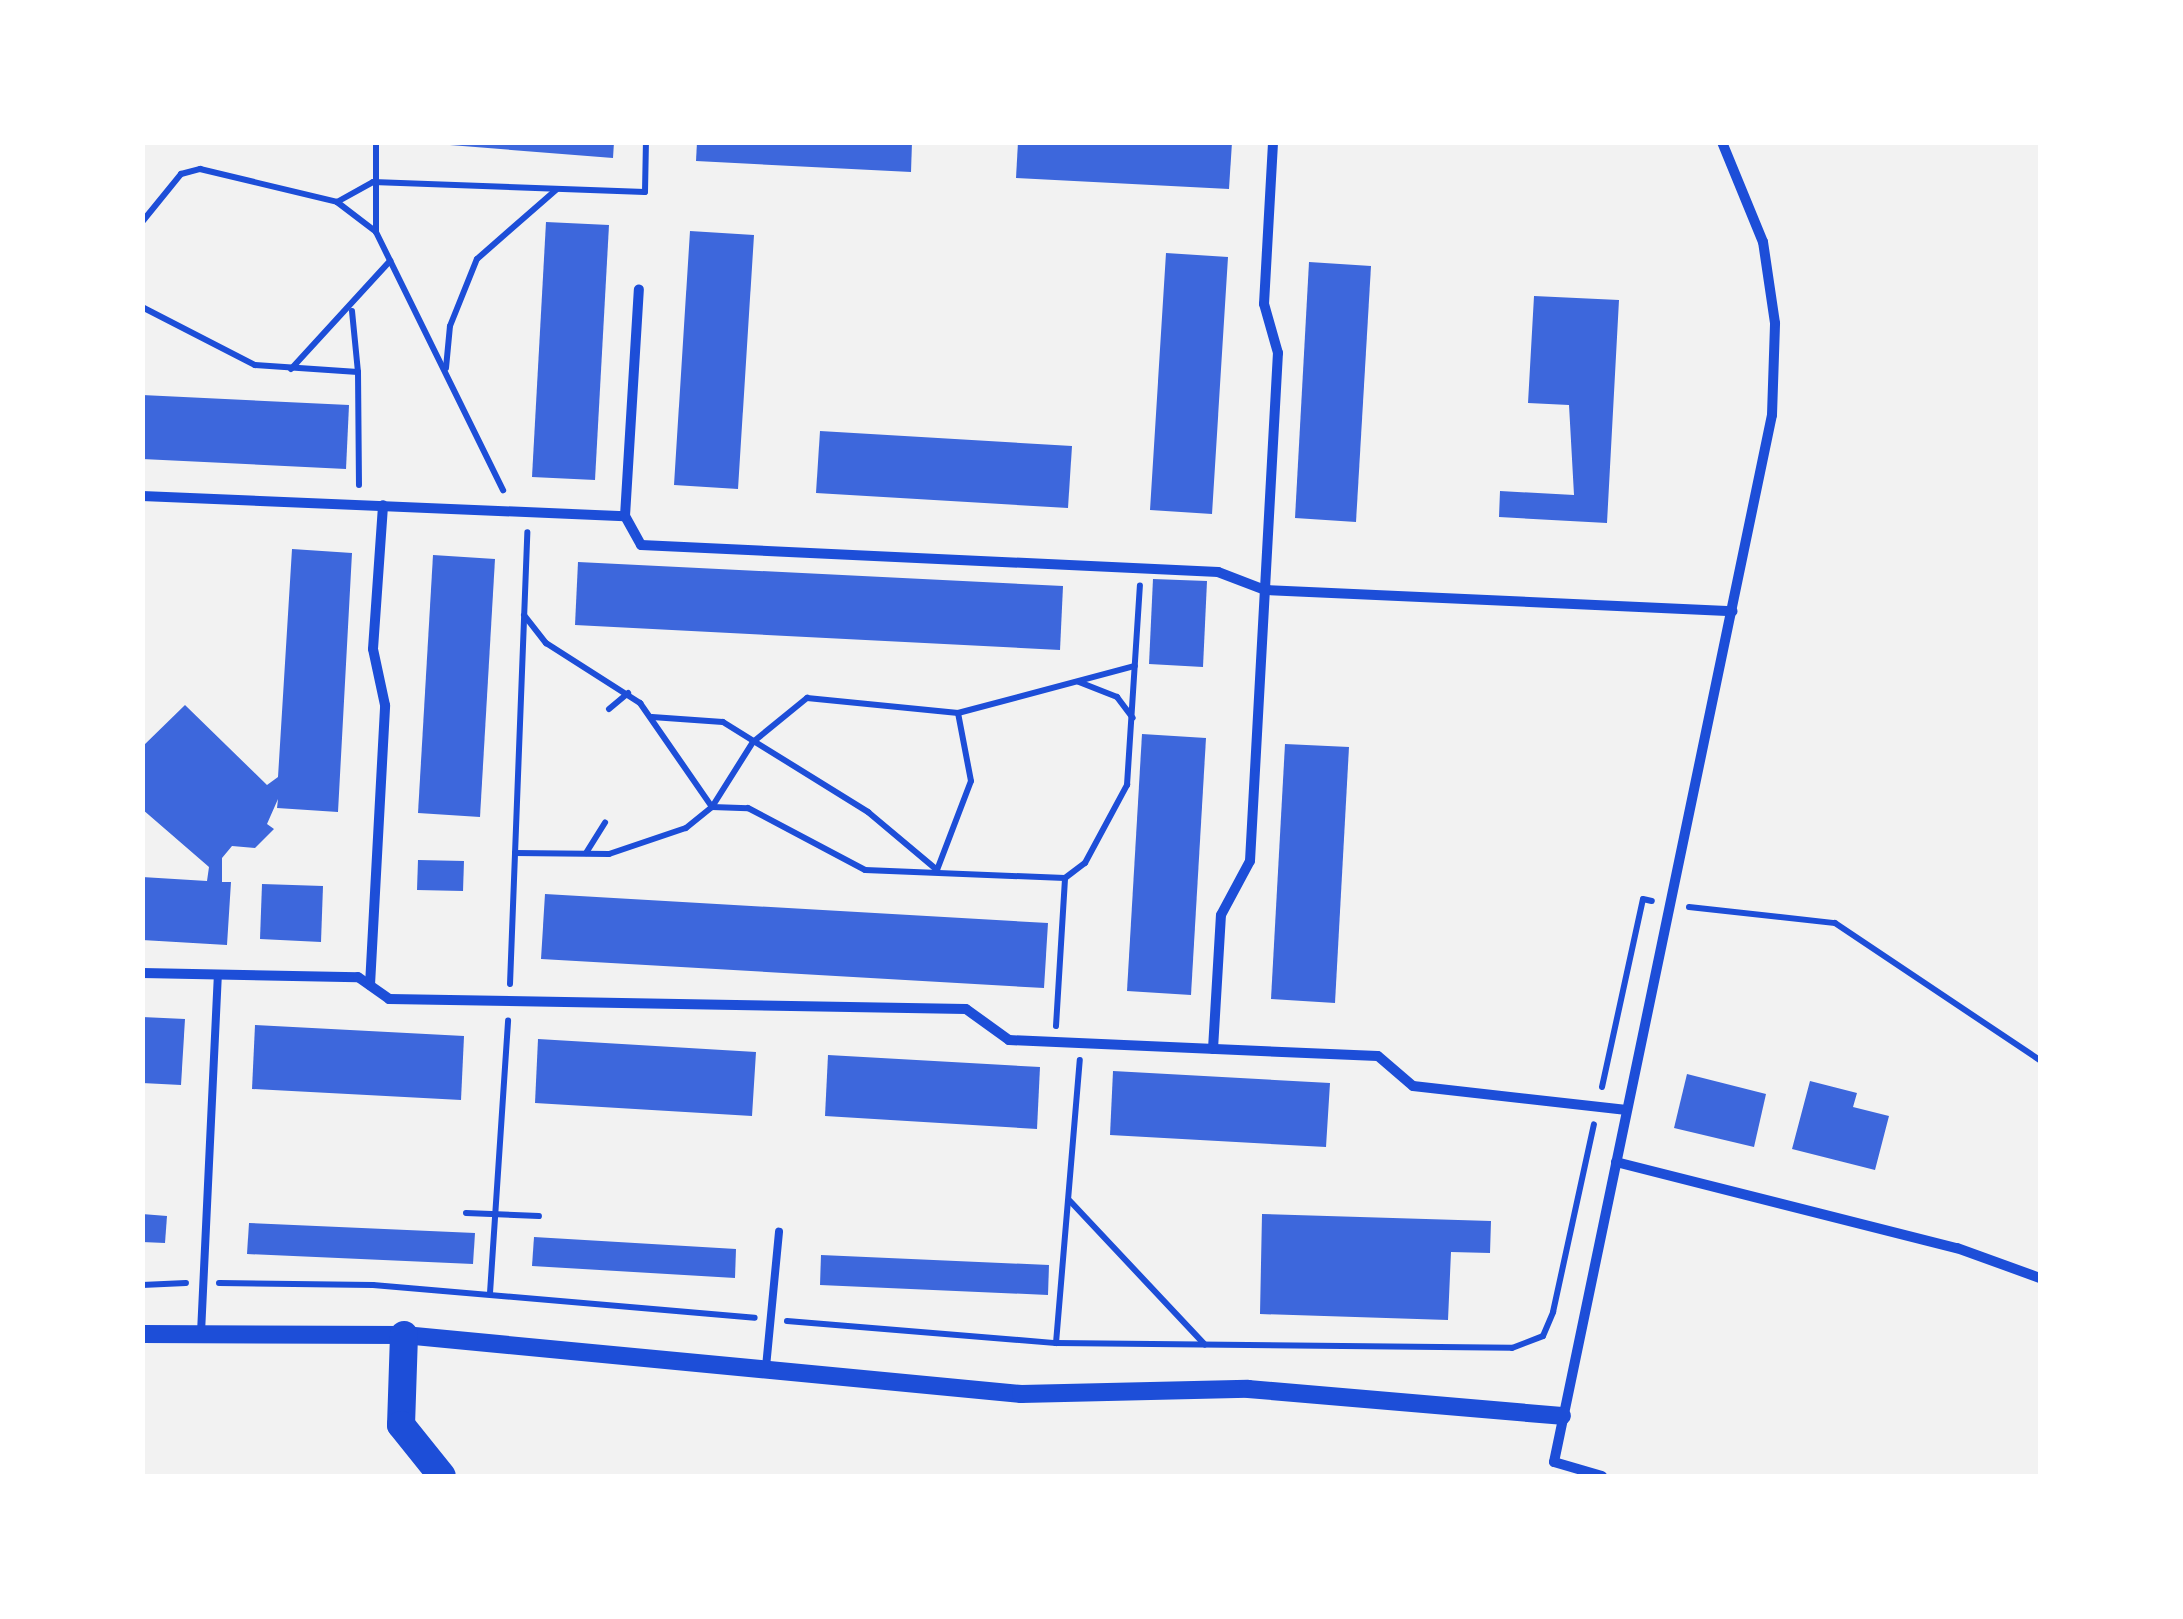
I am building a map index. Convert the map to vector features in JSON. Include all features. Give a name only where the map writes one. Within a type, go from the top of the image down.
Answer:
[{"type":"highway","points":[[404,1335],[401,1424],[442,1476]]},
{"type":"street","points":[[1213,1049],[1220,915],[1250,861],[1278,353],[1264,304],[1274,142]]},
{"type":"street","points":[[1602,1476],[1554,1462],[1772,415],[1775,323],[1763,242],[1722,142]]},
{"type":"street","points":[[639,288],[625,516],[642,544],[1218,572],[1264,590],[1733,611]]},
{"type":"street","points":[[142,496],[625,516]]},
{"type":"street","points":[[370,985],[385,705],[372,649],[383,505]]},
{"type":"street","points":[[142,973],[358,977],[388,1000],[687,1010],[723,998],[966,1010],[1009,1040],[1378,1056],[1413,1086],[1627,1110]]},
{"type":"street","points":[[1616,1162],[1957,1248],[2040,1278]]},
{"type":"street","points":[[142,1334],[404,1335],[1021,1394],[1286,1392],[1562,1416]]},
{"type":"lane","points":[[202,1333],[218,977]]},
{"type":"lane","points":[[765,1372],[780,1232]]},
{"type":"path","points":[[376,142],[376,232],[512,509]]},
{"type":"path","points":[[336,202],[373,182],[645,192],[646,142]]},
{"type":"path","points":[[142,222],[181,174],[200,169],[336,202],[376,232]]},
{"type":"path","points":[[446,369],[450,326],[477,259],[558,188]]},
{"type":"path","points":[[290,370],[352,311],[390,260]]},
{"type":"path","points":[[142,307],[255,364],[290,370],[358,372]]},
{"type":"path","points":[[352,311],[358,372],[358,504]]},
{"type":"path","points":[[490,1293],[509,1004],[528,510]]},
{"type":"path","points":[[1055,1042],[1065,878],[1115,817],[1132,718],[1141,568]]},
{"type":"path","points":[[524,615],[546,644],[628,692],[651,717],[712,808]]},
{"type":"path","points":[[515,853],[585,854],[647,846],[712,808],[753,742],[807,698],[828,695],[860,709],[958,713],[1136,666]]},
{"type":"path","points":[[1078,682],[1117,697],[1132,718]]},
{"type":"path","points":[[609,709],[628,692]]},
{"type":"path","points":[[936,870],[970,782],[958,713]]},
{"type":"path","points":[[651,717],[703,715],[868,812],[936,870]]},
{"type":"path","points":[[712,808],[748,808],[865,870],[1065,878]]},
{"type":"path","points":[[585,854],[606,823]]},
{"type":"path","points":[[142,1285],[203,1283],[490,1293],[1056,1342],[1512,1348],[1542,1336],[1642,899],[1835,923],[2040,1060]]},
{"type":"path","points":[[1056,1342],[1081,1043]]},
{"type":"path","points":[[1068,1199],[1206,1346]]},
{"type":"path","points":[[466,1214],[539,1216]]},
{"type":"building","points":[[412,142],[614,142],[613,158]]},
{"type":"building","points":[[697,142],[912,142],[911,172],[696,161]]},
{"type":"building","points":[[1018,142],[1232,142],[1229,189],[1016,178]]},
{"type":"building","points":[[546,222],[609,225],[595,480],[532,477]]},
{"type":"building","points":[[690,231],[754,235],[738,489],[674,485]]},
{"type":"building","points":[[1166,253],[1228,257],[1212,514],[1150,510]]},
{"type":"building","points":[[1309,262],[1371,266],[1356,522],[1295,518]]},
{"type":"building","points":[[1534,296],[1619,300],[1607,523],[1499,517],[1500,491],[1574,495],[1569,405],[1528,403]]},
{"type":"building","points":[[142,395],[349,405],[346,469],[142,459]]},
{"type":"building","points":[[820,431],[1072,446],[1068,508],[816,493]]},
{"type":"building","points":[[292,549],[352,553],[338,812],[277,808],[278,799],[267,824],[274,829],[255,848],[232,846],[222,858],[222,882],[231,882],[227,945],[142,940],[142,877],[207,881],[209,867],[142,809],[142,747],[185,705],[267,785],[278,777]]},
{"type":"building","points":[[433,555],[495,559],[480,817],[418,813]]},
{"type":"building","points":[[578,562],[1063,586],[1060,650],[575,625]]},
{"type":"building","points":[[1153,579],[1207,581],[1203,667],[1149,664]]},
{"type":"building","points":[[1142,734],[1206,738],[1191,995],[1127,991]]},
{"type":"building","points":[[1285,744],[1349,747],[1335,1003],[1271,999]]},
{"type":"building","points":[[418,860],[464,861],[463,891],[417,890]]},
{"type":"building","points":[[262,884],[323,886],[321,942],[260,939]]},
{"type":"building","points":[[545,894],[1048,923],[1044,988],[541,959]]},
{"type":"building","points":[[142,1017],[185,1019],[181,1085],[142,1083]]},
{"type":"building","points":[[255,1025],[464,1036],[461,1100],[252,1089]]},
{"type":"building","points":[[538,1039],[756,1052],[752,1116],[535,1103]]},
{"type":"building","points":[[828,1055],[1040,1067],[1037,1129],[825,1116]]},
{"type":"building","points":[[1113,1071],[1330,1083],[1326,1147],[1110,1135]]},
{"type":"building","points":[[1687,1074],[1766,1094],[1754,1147],[1674,1128]]},
{"type":"building","points":[[1810,1081],[1857,1093],[1853,1107],[1889,1116],[1875,1170],[1792,1149]]},
{"type":"building","points":[[142,1214],[167,1216],[165,1243],[142,1242]]},
{"type":"building","points":[[1262,1214],[1491,1221],[1490,1253],[1451,1252],[1448,1320],[1260,1314]]},
{"type":"building","points":[[249,1223],[475,1233],[473,1264],[247,1254]]},
{"type":"building","points":[[534,1237],[736,1249],[735,1278],[532,1266]]},
{"type":"building","points":[[821,1255],[1049,1265],[1048,1295],[820,1285]]}]
